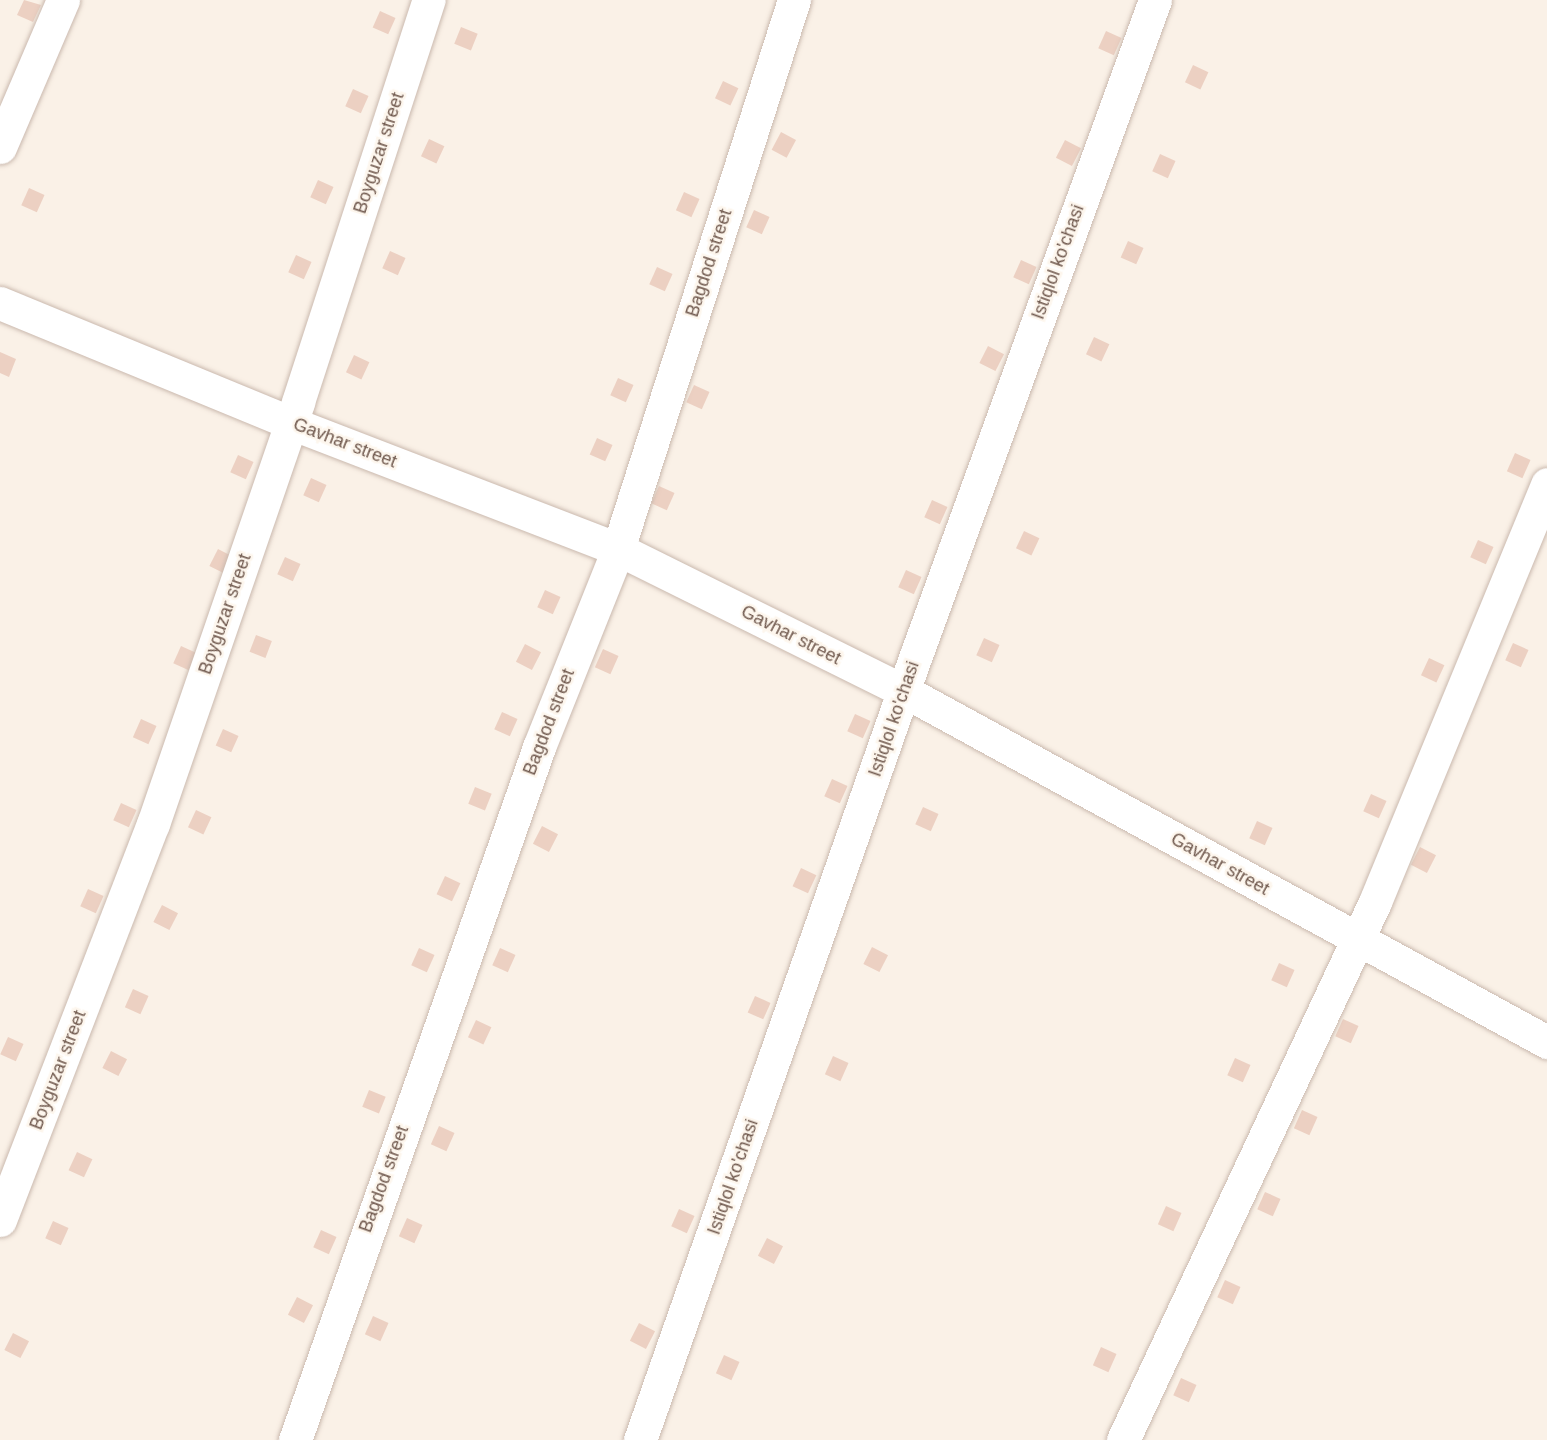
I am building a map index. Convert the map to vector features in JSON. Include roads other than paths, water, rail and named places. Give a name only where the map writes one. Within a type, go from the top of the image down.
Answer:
[{"type":"street","points":[[0,147],[63,0]]},
{"type":"street","name":"Boyguzar street","points":[[0,1220],[153,824],[291,423],[429,0]]},
{"type":"street","name":"Bagdod street","points":[[294,1440],[539,747],[618,549],[794,0]]},
{"type":"street","name":"Istiqlol ko'chasi","points":[[640,1440],[904,691],[1155,0]]},
{"type":"street","name":"Gavhar street","points":[[0,303],[291,423],[618,549],[904,691],[1547,1042]]},
{"type":"street","points":[[1123,1440],[1358,940],[1547,484]]}]
